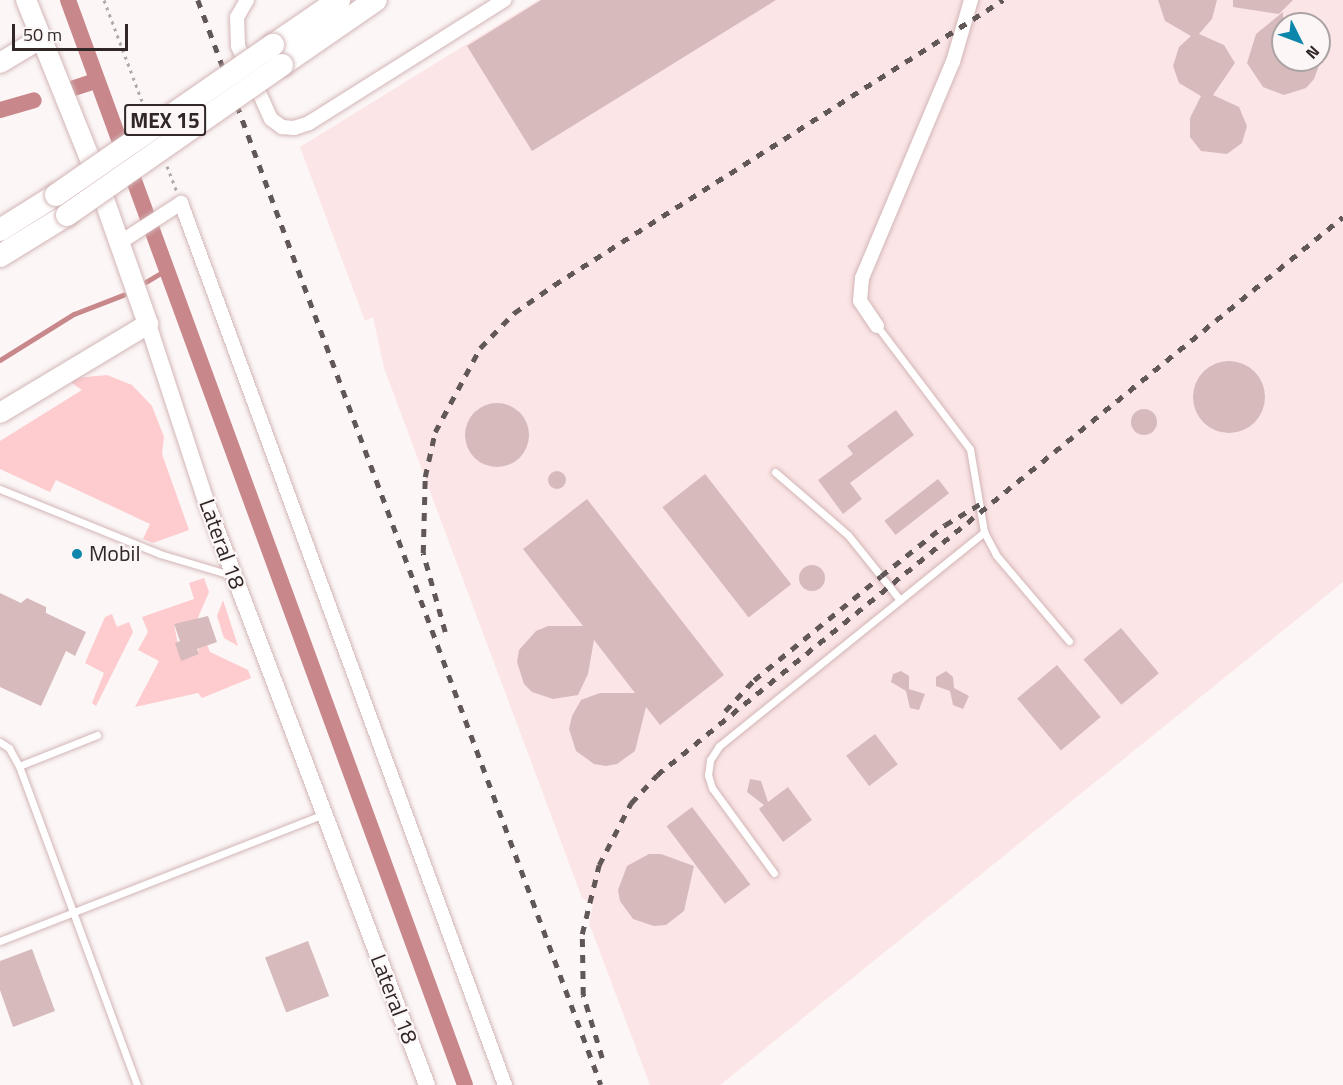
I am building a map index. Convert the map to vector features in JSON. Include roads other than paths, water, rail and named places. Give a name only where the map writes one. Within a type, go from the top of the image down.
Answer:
[{"type":"highway","name":"MEX 15","points":[[278,55],[339,0]]},
{"type":"highway","name":"MEX 15","points":[[0,256],[61,205],[278,55],[376,0]]},
{"type":"highway","name":"MEX 15","points":[[0,230],[61,205]]},
{"type":"main road","name":"Lateral 18","points":[[26,0],[68,110],[124,239],[148,324]]},
{"type":"main road","points":[[0,63],[40,39]]},
{"type":"main road","points":[[0,412],[148,324]]},
{"type":"street","points":[[247,0],[237,17],[238,46],[271,119],[282,127],[294,128],[309,123],[504,0]]},
{"type":"street","points":[[877,326],[860,301],[862,278],[953,62],[971,0]]},
{"type":"street","points":[[124,239],[176,207],[505,1085]]},
{"type":"street","name":"Lateral 18","points":[[148,324],[234,576],[427,1085]]},
{"type":"lane","points":[[877,326],[970,449],[984,532],[996,555],[1069,641]]},
{"type":"lane","points":[[775,472],[848,535],[900,600]]},
{"type":"lane","points":[[0,489],[160,554],[234,576]]},
{"type":"lane","points":[[774,873],[712,788],[708,776],[710,760],[719,746],[984,532]]},
{"type":"lane","points":[[19,766],[97,735]]},
{"type":"lane","points":[[0,742],[9,748],[19,766],[75,912],[137,1085]]},
{"type":"lane","points":[[0,941],[325,814]]},
{"type":"waterway","points":[[68,0],[465,1085]]},
{"type":"waterway","points":[[71,89],[96,81]]},
{"type":"waterway","points":[[0,110],[34,100]]},
{"type":"waterway","points":[[146,282],[166,270]]},
{"type":"waterway","points":[[0,360],[74,314],[123,295]]},
{"type":"railway","points":[[198,0],[601,1085]]},
{"type":"railway","points":[[445,632],[423,553],[425,477],[435,432],[480,348],[514,313],[554,285],[1003,0]]},
{"type":"railway","points":[[602,1058],[583,995],[582,934],[599,865],[631,803],[657,775],[1343,217]]},
{"type":"railway","points":[[725,711],[754,680],[881,576],[945,525],[980,504]]},
{"type":"place","name":"Mobil","points":[[77,554]]}]
